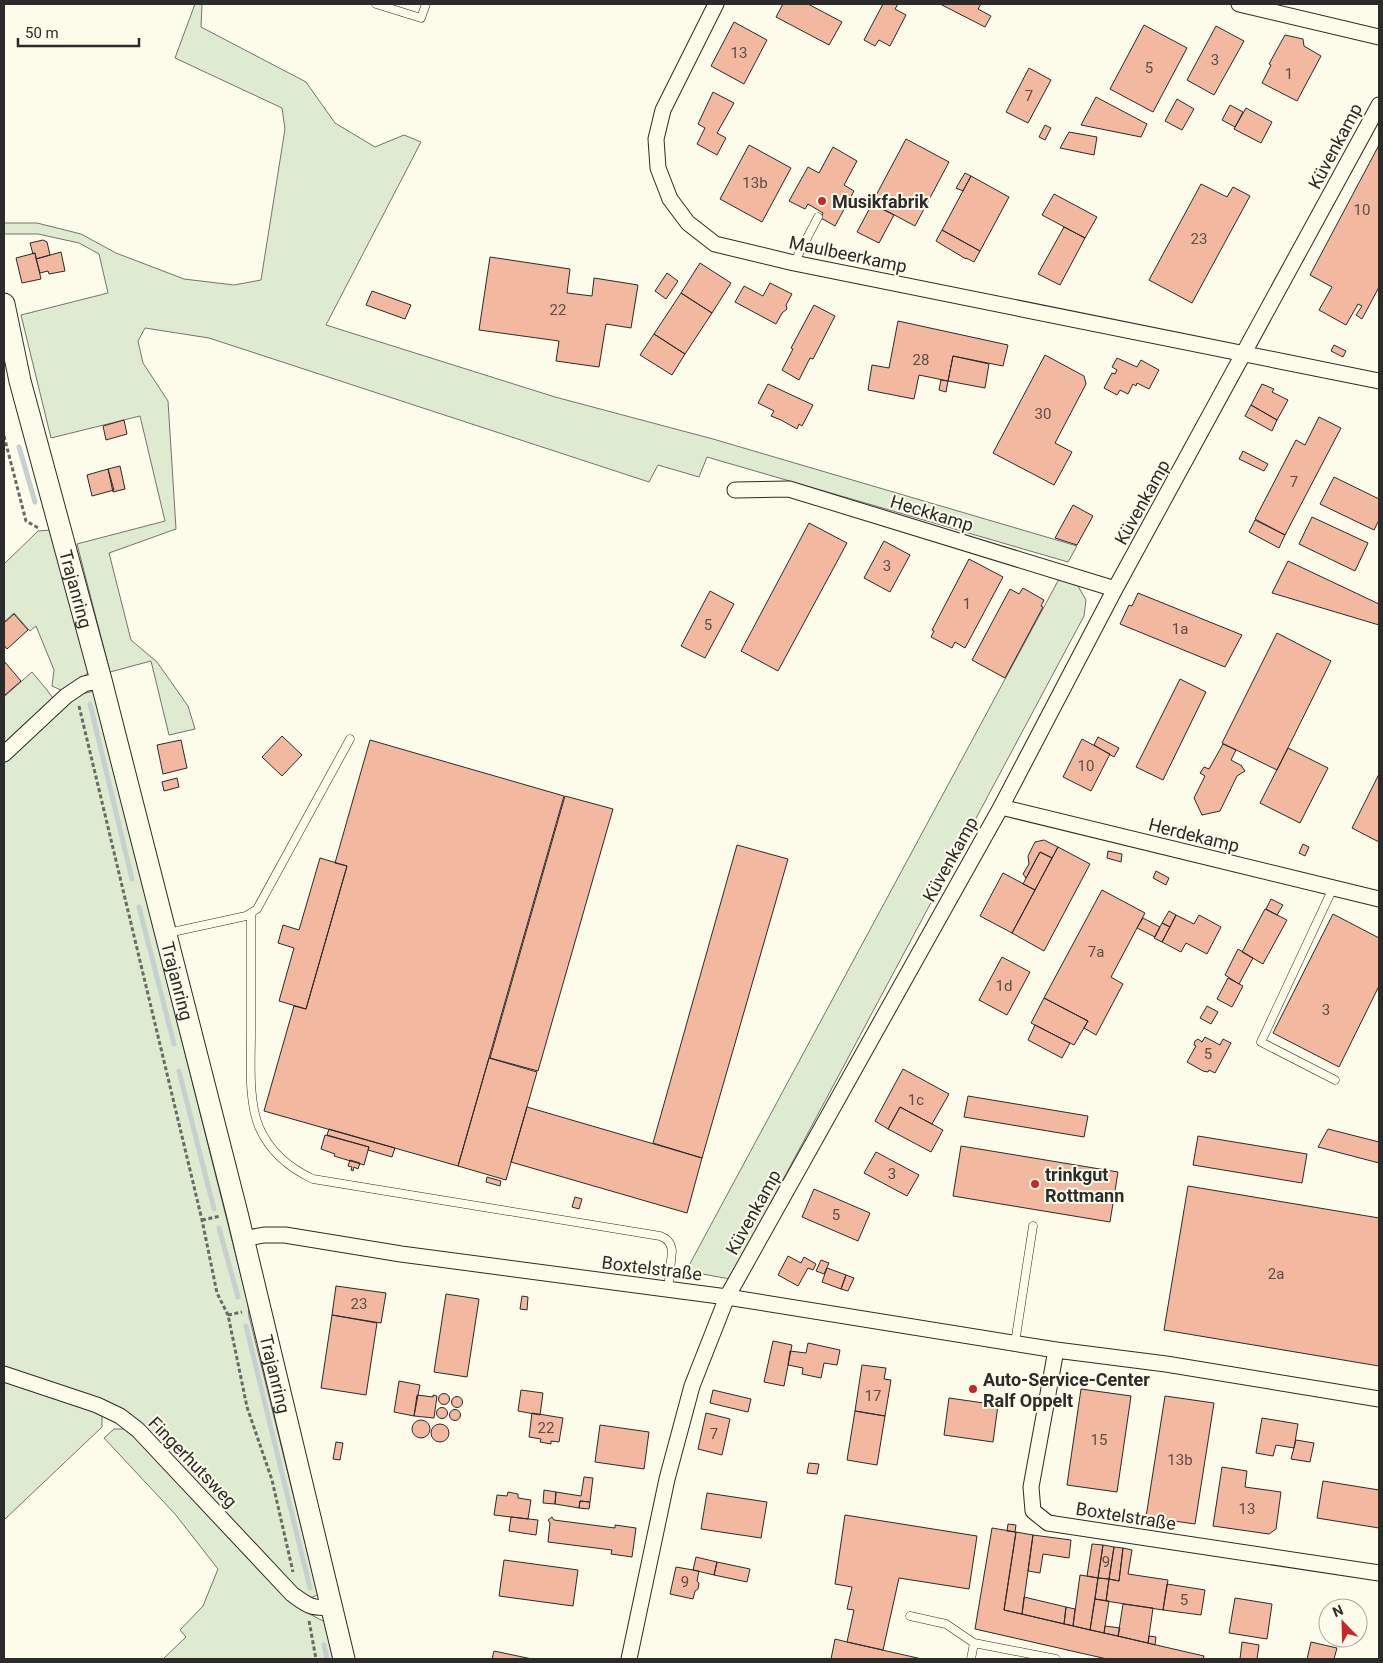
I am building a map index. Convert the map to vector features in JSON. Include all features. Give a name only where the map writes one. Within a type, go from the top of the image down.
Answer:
[{"type":"main road","name":"Trajanring","points":[[4,304],[12,383],[93,682],[166,934],[243,1239],[344,1659]]},
{"type":"street","name":"Maulbeerkamp","points":[[716,4],[662,110],[656,139],[658,168],[670,199],[688,222],[715,244],[794,263],[1379,381]]},
{"type":"street","points":[[1239,4],[1379,37]]},
{"type":"street","name":"Küvenkamp","points":[[629,1659],[674,1451],[692,1386],[727,1297],[1001,807],[1115,589],[1379,105]]},
{"type":"street","name":"Heckkamp","points":[[735,490],[789,489],[1115,589]]},
{"type":"street","points":[[4,754],[66,696],[93,682]]},
{"type":"street","name":"Herdekamp","points":[[1001,807],[1379,899]]},
{"type":"street","name":"Boxtelstraße","points":[[243,1239],[264,1235],[285,1235],[401,1254],[727,1297],[1056,1350],[1166,1364],[1379,1398]]},
{"type":"street","name":"Boxtelstraße","points":[[1056,1350],[1031,1487],[1033,1512],[1048,1523],[1379,1573]]},
{"type":"street","name":"Fingerhutsweg","points":[[4,1374],[97,1405],[120,1416],[138,1430],[292,1594],[306,1604]]},
{"type":"street","points":[[306,1604],[317,1609],[331,1607]]},
{"type":"lane","points":[[376,4],[421,18],[426,4]]},
{"type":"lane","points":[[794,263],[818,217]]},
{"type":"lane","points":[[166,934],[251,914],[262,903],[350,739]]},
{"type":"lane","points":[[1333,888],[1261,1042],[1335,1080]]},
{"type":"lane","points":[[251,914],[251,1075],[254,1112],[267,1142],[289,1165],[313,1179],[660,1236],[671,1245],[668,1290]]},
{"type":"lane","points":[[1015,1343],[1033,1226]]},
{"type":"lane","points":[[910,1616],[946,1624],[974,1643],[1056,1659]]},
{"type":"lane","points":[[970,1659],[974,1643]]},
{"type":"path","points":[[4,436],[26,521],[47,533]]},
{"type":"path","points":[[93,682],[78,708],[217,1293],[228,1315],[247,1407],[272,1480],[294,1578]]},
{"type":"path","points":[[306,1604],[316,1659]]},
{"type":"green space","points":[[195,4],[202,4],[201,27],[306,82],[335,123],[375,147],[404,135],[421,142],[326,325],[555,397],[713,439],[1077,546],[1068,562],[707,457],[699,477],[658,465],[649,482],[209,338],[145,328],[138,341],[143,363],[168,401],[176,529],[109,553],[131,640],[157,662],[188,706],[195,729],[169,735],[151,661],[110,672],[77,544],[165,521],[140,416],[51,438],[21,315],[108,293],[99,254],[79,243],[38,234],[4,234],[4,223],[37,223],[81,234],[116,253],[184,279],[234,285],[261,280],[285,129],[282,108],[175,58]]},
{"type":"green space","points":[[51,530],[91,669],[81,680],[65,692],[52,686],[54,670],[36,626],[30,631],[14,613],[4,622],[4,564],[38,531]]},
{"type":"green space","points":[[1059,579],[1078,586],[1086,600],[1084,616],[730,1279],[686,1271]]},
{"type":"green space","points":[[32,672],[55,701],[4,749],[4,695]]},
{"type":"green space","points":[[94,691],[248,1304],[249,1316],[318,1595],[307,1599],[132,1419],[4,1369],[4,763],[59,711],[70,697]]},
{"type":"green space","points":[[4,1380],[102,1413],[102,1427],[4,1520]]},
{"type":"green space","points":[[114,1429],[130,1429],[291,1600],[302,1610],[327,1623],[336,1659],[163,1659],[186,1637],[180,1630],[203,1606],[218,1569],[175,1514],[104,1438]]},
{"type":"building","points":[[783,4],[808,4],[842,22],[829,45],[776,17]]},
{"type":"building","points":[[883,4],[898,4],[895,9],[906,15],[890,46],[879,40],[875,46],[864,40]]},
{"type":"building","points":[[940,4],[981,4],[978,9],[991,16],[985,27]]},
{"type":"building","points":[[734,22],[767,40],[744,84],[711,66]]},
{"type":"building","points":[[1144,25],[1187,48],[1153,112],[1110,89]]},
{"type":"building","points":[[1216,26],[1244,41],[1214,95],[1187,80]]},
{"type":"building","points":[[1285,35],[1303,39],[1304,46],[1321,56],[1297,101],[1262,83],[1271,65],[1269,64]]},
{"type":"building","points":[[1029,68],[1051,80],[1028,123],[1006,112]]},
{"type":"building","points":[[713,92],[734,103],[717,133],[726,138],[717,155],[697,144],[705,128],[698,124]]},
{"type":"building","points":[[1096,97],[1147,124],[1141,137],[1081,125]]},
{"type":"building","points":[[1177,99],[1194,109],[1182,130],[1165,121]]},
{"type":"building","points":[[1230,105],[1243,112],[1235,127],[1222,120]]},
{"type":"building","points":[[1246,108],[1272,122],[1261,143],[1234,129]]},
{"type":"building","points":[[1045,125],[1051,128],[1045,140],[1039,137]]},
{"type":"building","points":[[1069,132],[1097,137],[1094,155],[1060,148]]},
{"type":"building","points":[[906,139],[949,162],[915,226],[872,203]]},
{"type":"building","points":[[749,145],[791,168],[762,222],[720,199]]},
{"type":"building","points":[[1379,145],[1379,287],[1362,319],[1356,315],[1362,306],[1358,304],[1346,325],[1319,310],[1332,287],[1310,275]]},
{"type":"building","points":[[833,147],[857,161],[844,185],[854,191],[835,226],[821,218],[823,213],[808,204],[805,209],[789,201],[808,167],[819,173]]},
{"type":"building","points":[[965,173],[971,176],[963,191],[956,188]]},
{"type":"building","points":[[971,176],[1009,197],[980,251],[942,230]]},
{"type":"building","points":[[1201,184],[1227,197],[1233,187],[1250,196],[1192,303],[1149,280]]},
{"type":"building","points":[[1054,194],[1097,217],[1085,238],[1042,215]]},
{"type":"building","points":[[872,204],[894,215],[879,243],[857,232]]},
{"type":"building","points":[[1064,227],[1085,238],[1060,285],[1038,274]]},
{"type":"building","points":[[942,230],[980,251],[974,262],[936,241]]},
{"type":"building","points":[[43,240],[47,242],[50,255],[36,259],[30,243]]},
{"type":"building","points":[[61,252],[65,271],[49,274],[48,271],[40,273],[36,259]]},
{"type":"building","points":[[35,253],[41,279],[22,283],[16,258]]},
{"type":"building","points":[[490,257],[570,269],[567,293],[592,296],[594,278],[638,285],[631,328],[606,324],[599,367],[556,361],[559,341],[479,330]]},
{"type":"building","points":[[700,263],[731,283],[712,313],[681,293]]},
{"type":"building","points":[[667,273],[678,281],[666,299],[655,291]]},
{"type":"building","points":[[770,283],[792,294],[786,305],[787,309],[782,313],[776,324],[735,302],[744,286],[763,296]]},
{"type":"building","points":[[372,291],[411,305],[405,319],[366,305]]},
{"type":"building","points":[[681,293],[712,313],[685,354],[654,334]]},
{"type":"building","points":[[814,305],[835,316],[813,359],[810,358],[799,380],[782,370],[793,349],[791,348]]},
{"type":"building","points":[[898,321],[1008,345],[1003,366],[953,356],[948,381],[919,375],[914,399],[868,390],[872,365],[889,368]]},
{"type":"building","points":[[654,334],[685,354],[672,375],[640,355]]},
{"type":"building","points":[[1334,345],[1346,351],[1343,357],[1331,351]]},
{"type":"building","points":[[1045,355],[1084,376],[1086,384],[1055,443],[1072,452],[1054,485],[993,453]]},
{"type":"building","points":[[953,356],[989,364],[985,388],[948,381]]},
{"type":"building","points":[[1117,358],[1137,367],[1141,360],[1159,370],[1149,389],[1137,383],[1136,386],[1133,384],[1128,394],[1120,390],[1117,395],[1104,388],[1112,373],[1115,374],[1117,370],[1112,367]]},
{"type":"building","points":[[941,380],[948,381],[946,392],[939,390]]},
{"type":"building","points":[[768,384],[813,405],[802,426],[799,424],[797,429],[771,416],[774,411],[758,403]]},
{"type":"building","points":[[1262,384],[1274,389],[1272,392],[1288,400],[1277,420],[1251,405]]},
{"type":"building","points":[[1251,405],[1277,420],[1272,431],[1245,416]]},
{"type":"building","points":[[1319,417],[1341,428],[1285,535],[1255,519],[1296,440],[1305,445]]},
{"type":"building","points":[[124,420],[127,434],[106,440],[103,426]]},
{"type":"building","points":[[1243,451],[1268,464],[1264,471],[1239,459]]},
{"type":"building","points":[[120,466],[125,489],[113,492],[108,469]]},
{"type":"building","points":[[108,469],[114,490],[92,496],[87,475]]},
{"type":"building","points":[[1334,477],[1379,499],[1379,520],[1374,530],[1320,504]]},
{"type":"building","points":[[1073,505],[1093,516],[1077,545],[1055,538]]},
{"type":"building","points":[[1312,517],[1368,543],[1355,571],[1299,544]]},
{"type":"building","points":[[1255,520],[1285,535],[1279,548],[1249,532]]},
{"type":"building","points":[[809,523],[847,543],[778,671],[741,651]]},
{"type":"building","points":[[884,541],[910,555],[890,592],[864,578]]},
{"type":"building","points":[[969,559],[1003,577],[965,648],[955,642],[952,648],[931,637],[934,631],[932,630]]},
{"type":"building","points":[[1288,561],[1379,604],[1379,625],[1272,593]]},
{"type":"building","points":[[1023,588],[1044,600],[1041,606],[1043,607],[1005,678],[972,660],[1010,589],[1019,594]]},
{"type":"building","points":[[710,591],[734,604],[705,658],[681,646]]},
{"type":"building","points":[[1138,593],[1242,635],[1225,667],[1120,624],[1129,605],[1132,606]]},
{"type":"building","points":[[14,614],[28,630],[7,649],[4,645],[4,623]]},
{"type":"building","points":[[1277,633],[1331,661],[1277,770],[1222,743]]},
{"type":"building","points":[[4,661],[21,681],[5,695],[4,694]]},
{"type":"building","points":[[1180,679],[1206,692],[1163,780],[1136,767]]},
{"type":"building","points":[[282,736],[302,755],[282,776],[262,757]]},
{"type":"building","points":[[1098,737],[1119,748],[1114,757],[1094,745]]},
{"type":"building","points":[[1082,739],[1110,754],[1091,791],[1063,777]]},
{"type":"building","points":[[181,740],[187,768],[163,774],[157,745]]},
{"type":"building","points":[[370,740],[564,796],[458,1166],[264,1111],[294,1006],[306,1009],[347,866],[335,863]]},
{"type":"building","points":[[1223,744],[1236,750],[1231,760],[1242,766],[1245,771],[1237,776],[1220,811],[1202,815],[1194,798],[1205,776],[1200,773],[1204,767],[1209,769]]},
{"type":"building","points":[[1288,748],[1328,768],[1300,823],[1260,803]]},
{"type":"building","points":[[1379,774],[1379,842],[1352,828]]},
{"type":"building","points":[[177,778],[179,787],[164,791],[162,782]]},
{"type":"building","points":[[565,796],[613,809],[538,1071],[490,1058]]},
{"type":"building","points":[[1044,840],[1058,847],[1052,858],[1040,852],[1026,878],[1023,874],[1029,864],[1028,856],[1035,842]]},
{"type":"building","points":[[1303,844],[1309,847],[1305,856],[1299,853]]},
{"type":"building","points":[[737,845],[788,859],[702,1158],[653,1143]]},
{"type":"building","points":[[1058,847],[1090,864],[1044,951],[1012,933]]},
{"type":"building","points":[[1108,851],[1122,854],[1121,862],[1107,858]]},
{"type":"building","points":[[1040,852],[1052,858],[1035,890],[1023,884]]},
{"type":"building","points":[[320,858],[347,866],[306,1009],[279,1001],[294,948],[278,943],[283,925],[299,930]]},
{"type":"building","points":[[1156,871],[1169,878],[1166,885],[1153,878]]},
{"type":"building","points":[[1003,873],[1035,890],[1012,933],[980,916]]},
{"type":"building","points":[[1102,890],[1145,913],[1111,977],[1123,984],[1096,1035],[1084,1028],[1088,1021],[1044,998]]},
{"type":"building","points":[[1271,899],[1283,905],[1277,915],[1266,909]]},
{"type":"building","points":[[1265,909],[1287,920],[1263,964],[1242,952]]},
{"type":"building","points":[[1169,911],[1176,915],[1170,927],[1162,923]]},
{"type":"building","points":[[1333,914],[1379,938],[1379,986],[1339,1067],[1273,1033]]},
{"type":"building","points":[[1176,915],[1194,924],[1199,915],[1221,927],[1207,954],[1186,943],[1181,952],[1162,942]]},
{"type":"building","points":[[1143,918],[1160,927],[1155,937],[1137,928]]},
{"type":"building","points":[[1162,923],[1170,927],[1162,942],[1154,938]]},
{"type":"building","points":[[1238,949],[1253,958],[1239,984],[1225,975]]},
{"type":"building","points":[[1002,957],[1030,972],[1007,1015],[979,1000]]},
{"type":"building","points":[[1228,978],[1243,986],[1232,1007],[1217,999]]},
{"type":"building","points":[[1044,998],[1088,1021],[1074,1045],[1031,1023]]},
{"type":"building","points":[[1207,1006],[1218,1012],[1211,1024],[1200,1018]]},
{"type":"building","points":[[1035,1025],[1070,1043],[1062,1058],[1028,1040]]},
{"type":"building","points":[[1205,1037],[1220,1045],[1223,1039],[1231,1043],[1215,1073],[1209,1070],[1208,1072],[1203,1071],[1187,1062],[1196,1046],[1194,1045],[1195,1041],[1198,1039],[1202,1042]]},
{"type":"building","points":[[489,1058],[537,1072],[506,1180],[458,1166]]},
{"type":"building","points":[[903,1069],[949,1094],[932,1124],[900,1107],[888,1129],[875,1121]]},
{"type":"building","points":[[968,1096],[1088,1116],[1084,1137],[964,1117]]},
{"type":"building","points":[[527,1107],[702,1158],[687,1213],[511,1162]]},
{"type":"building","points":[[900,1107],[943,1130],[931,1152],[888,1129]]},
{"type":"building","points":[[329,1129],[395,1148],[392,1157],[368,1150],[369,1147],[327,1135]]},
{"type":"building","points":[[1328,1129],[1379,1142],[1379,1163],[1318,1147]]},
{"type":"building","points":[[325,1135],[369,1147],[364,1165],[334,1156],[335,1154],[321,1149]]},
{"type":"building","points":[[1198,1136],[1307,1154],[1302,1183],[1193,1165]]},
{"type":"building","name":"trinkgut Rottmann","points":[[961,1146],[1118,1172],[1110,1222],[953,1196]]},
{"type":"building","points":[[876,1152],[919,1175],[907,1196],[864,1173]]},
{"type":"building","points":[[350,1160],[360,1163],[358,1169],[354,1167],[353,1171],[351,1170],[352,1167],[348,1166]]},
{"type":"building","points":[[487,1177],[501,1181],[500,1186],[486,1182]]},
{"type":"building","points":[[1188,1186],[1379,1218],[1379,1366],[1164,1330]]},
{"type":"building","points":[[814,1189],[870,1213],[858,1241],[802,1217]]},
{"type":"building","points":[[575,1197],[582,1199],[579,1209],[572,1207]]},
{"type":"building","points":[[788,1256],[801,1263],[804,1257],[816,1264],[813,1270],[808,1268],[798,1286],[778,1275]]},
{"type":"building","points":[[821,1260],[829,1263],[824,1274],[816,1271]]},
{"type":"building","points":[[827,1268],[846,1275],[841,1289],[822,1282]]},
{"type":"building","points":[[846,1275],[854,1278],[848,1291],[841,1289]]},
{"type":"building","points":[[336,1286],[386,1293],[381,1323],[332,1315]]},
{"type":"building","points":[[446,1294],[479,1299],[467,1377],[434,1372]]},
{"type":"building","points":[[522,1296],[528,1297],[527,1310],[520,1309]]},
{"type":"building","points":[[332,1315],[377,1323],[366,1395],[321,1388]]},
{"type":"building","points":[[773,1341],[792,1345],[784,1386],[764,1382]]},
{"type":"building","points":[[808,1343],[840,1350],[837,1365],[824,1363],[821,1378],[802,1374],[803,1368],[788,1365],[790,1351],[806,1353]]},
{"type":"building","points":[[862,1365],[886,1368],[884,1379],[891,1380],[885,1416],[855,1411]]},
{"type":"building","points":[[399,1381],[420,1385],[414,1416],[394,1412]]},
{"type":"building","points":[[1081,1389],[1131,1396],[1117,1492],[1067,1485]]},
{"type":"building","points":[[521,1390],[543,1393],[540,1415],[518,1411]]},
{"type":"building","points":[[713,1390],[751,1399],[748,1412],[710,1403]]},
{"type":"building","points":[[442,1394],[446,1394],[449,1399],[448,1403],[442,1404],[439,1401],[439,1397]]},
{"type":"building","points":[[417,1395],[437,1396],[434,1418],[414,1416]]},
{"type":"building","points":[[457,1396],[463,1402],[457,1408],[451,1402]]},
{"type":"building","points":[[1165,1396],[1214,1403],[1195,1524],[1146,1517]]},
{"type":"building","points":[[949,1398],[998,1405],[993,1442],[944,1435]]},
{"type":"building","points":[[442,1407],[448,1413],[442,1419],[436,1413]]},
{"type":"building","points":[[455,1409],[461,1415],[455,1421],[449,1415]]},
{"type":"building","points":[[855,1411],[885,1416],[877,1465],[847,1460]]},
{"type":"building","points":[[532,1413],[563,1418],[559,1442],[551,1441],[551,1444],[540,1442],[541,1439],[529,1437]]},
{"type":"building","points":[[706,1413],[730,1419],[722,1455],[698,1449]]},
{"type":"building","points":[[1262,1418],[1298,1424],[1294,1448],[1276,1445],[1273,1456],[1256,1453]]},
{"type":"building","points":[[421,1420],[427,1423],[430,1429],[427,1435],[421,1438],[415,1435],[412,1429],[415,1423]]},
{"type":"building","points":[[440,1424],[446,1427],[449,1433],[446,1439],[440,1442],[434,1439],[431,1433],[434,1427]]},
{"type":"building","points":[[600,1425],[649,1432],[644,1469],[595,1462]]},
{"type":"building","points":[[1296,1440],[1314,1443],[1310,1462],[1291,1459]]},
{"type":"building","points":[[336,1442],[343,1443],[340,1460],[333,1459]]},
{"type":"building","points":[[809,1463],[819,1464],[817,1474],[807,1473]]},
{"type":"building","points":[[1222,1467],[1247,1471],[1245,1487],[1281,1492],[1276,1529],[1269,1534],[1213,1526]]},
{"type":"building","points":[[584,1477],[593,1478],[590,1502],[580,1501],[579,1508],[555,1504],[556,1492],[581,1496]]},
{"type":"building","points":[[1323,1481],[1379,1490],[1379,1528],[1317,1518]]},
{"type":"building","points":[[544,1490],[556,1492],[555,1504],[543,1503]]},
{"type":"building","points":[[508,1492],[518,1494],[518,1498],[531,1500],[528,1519],[494,1515],[497,1495],[507,1496]]},
{"type":"building","points":[[707,1493],[767,1502],[761,1538],[701,1529]]},
{"type":"building","points":[[580,1501],[590,1502],[589,1509],[579,1508]]},
{"type":"building","points":[[845,1515],[977,1536],[969,1589],[899,1578],[883,1650],[847,1642],[854,1610],[847,1609],[852,1587],[835,1584]]},
{"type":"building","points":[[511,1517],[538,1520],[536,1535],[509,1531]]},
{"type":"building","points":[[552,1517],[554,1520],[615,1528],[615,1525],[636,1528],[632,1557],[611,1554],[612,1550],[548,1542],[550,1523],[548,1520]]},
{"type":"building","points":[[1008,1524],[1016,1525],[1015,1532],[1007,1531]]},
{"type":"building","points":[[992,1528],[1016,1532],[1004,1610],[1204,1656],[1203,1659],[1107,1659],[975,1629]]},
{"type":"building","points":[[1016,1532],[1033,1535],[1022,1614],[1004,1610]]},
{"type":"building","points":[[1033,1535],[1071,1540],[1069,1558],[1043,1554],[1040,1573],[1028,1571]]},
{"type":"building","points":[[1092,1544],[1103,1545],[1098,1578],[1087,1576]]},
{"type":"building","points":[[1103,1545],[1114,1547],[1109,1579],[1098,1578]]},
{"type":"building","points":[[1114,1547],[1123,1548],[1119,1581],[1109,1579]]},
{"type":"building","points":[[1123,1548],[1132,1550],[1128,1574],[1168,1580],[1163,1610],[1106,1601],[1109,1579],[1119,1581]]},
{"type":"building","points":[[696,1557],[717,1562],[714,1575],[693,1570]]},
{"type":"building","points":[[504,1560],[578,1570],[573,1606],[499,1596]]},
{"type":"building","points":[[717,1562],[750,1569],[747,1582],[714,1575]]},
{"type":"building","points":[[676,1567],[699,1571],[698,1589],[695,1591],[693,1599],[670,1594]]},
{"type":"building","points":[[1080,1575],[1098,1578],[1090,1630],[1073,1626]]},
{"type":"building","points":[[1098,1578],[1109,1579],[1106,1601],[1095,1599]]},
{"type":"building","points":[[1167,1584],[1205,1590],[1201,1615],[1163,1610]]},
{"type":"building","points":[[1024,1597],[1066,1607],[1064,1624],[1022,1614]]},
{"type":"building","points":[[1235,1598],[1272,1604],[1267,1639],[1229,1633]]},
{"type":"building","points":[[1095,1599],[1109,1601],[1104,1633],[1090,1630]]},
{"type":"building","points":[[1123,1604],[1153,1608],[1148,1643],[1118,1636]]},
{"type":"building","points":[[1066,1607],[1075,1609],[1073,1626],[1064,1624]]},
{"type":"building","points":[[1105,1626],[1120,1628],[1118,1636],[1104,1633]]},
{"type":"building","points":[[1149,1636],[1156,1637],[1155,1645],[1148,1643]]},
{"type":"building","points":[[835,1639],[847,1642],[922,1659],[831,1659]]},
{"type":"building","points":[[1242,1642],[1259,1645],[1257,1659],[1240,1659]]},
{"type":"building","points":[[1311,1642],[1318,1644],[1318,1648],[1337,1648],[1334,1659],[1307,1659]]},
{"type":"building","points":[[494,1651],[532,1659],[492,1659]]},
{"type":"waterway","points":[[19,447],[35,502]]},
{"type":"waterway","points":[[90,704],[132,879]]},
{"type":"waterway","points":[[139,907],[174,1044]]},
{"type":"waterway","points":[[179,1071],[214,1209]]},
{"type":"waterway","points":[[219,1228],[238,1297]]},
{"type":"waterway","points":[[246,1326],[310,1588]]},
{"type":"waterway","points":[[324,1645],[327,1659]]},
{"type":"place","name":"Musikfabrik","points":[[822,201]]},
{"type":"place","name":"trinkgut Rottmann","points":[[1035,1184]]},
{"type":"place","name":"Auto-Service-Center Ralf Oppelt","points":[[973,1389]]}]
